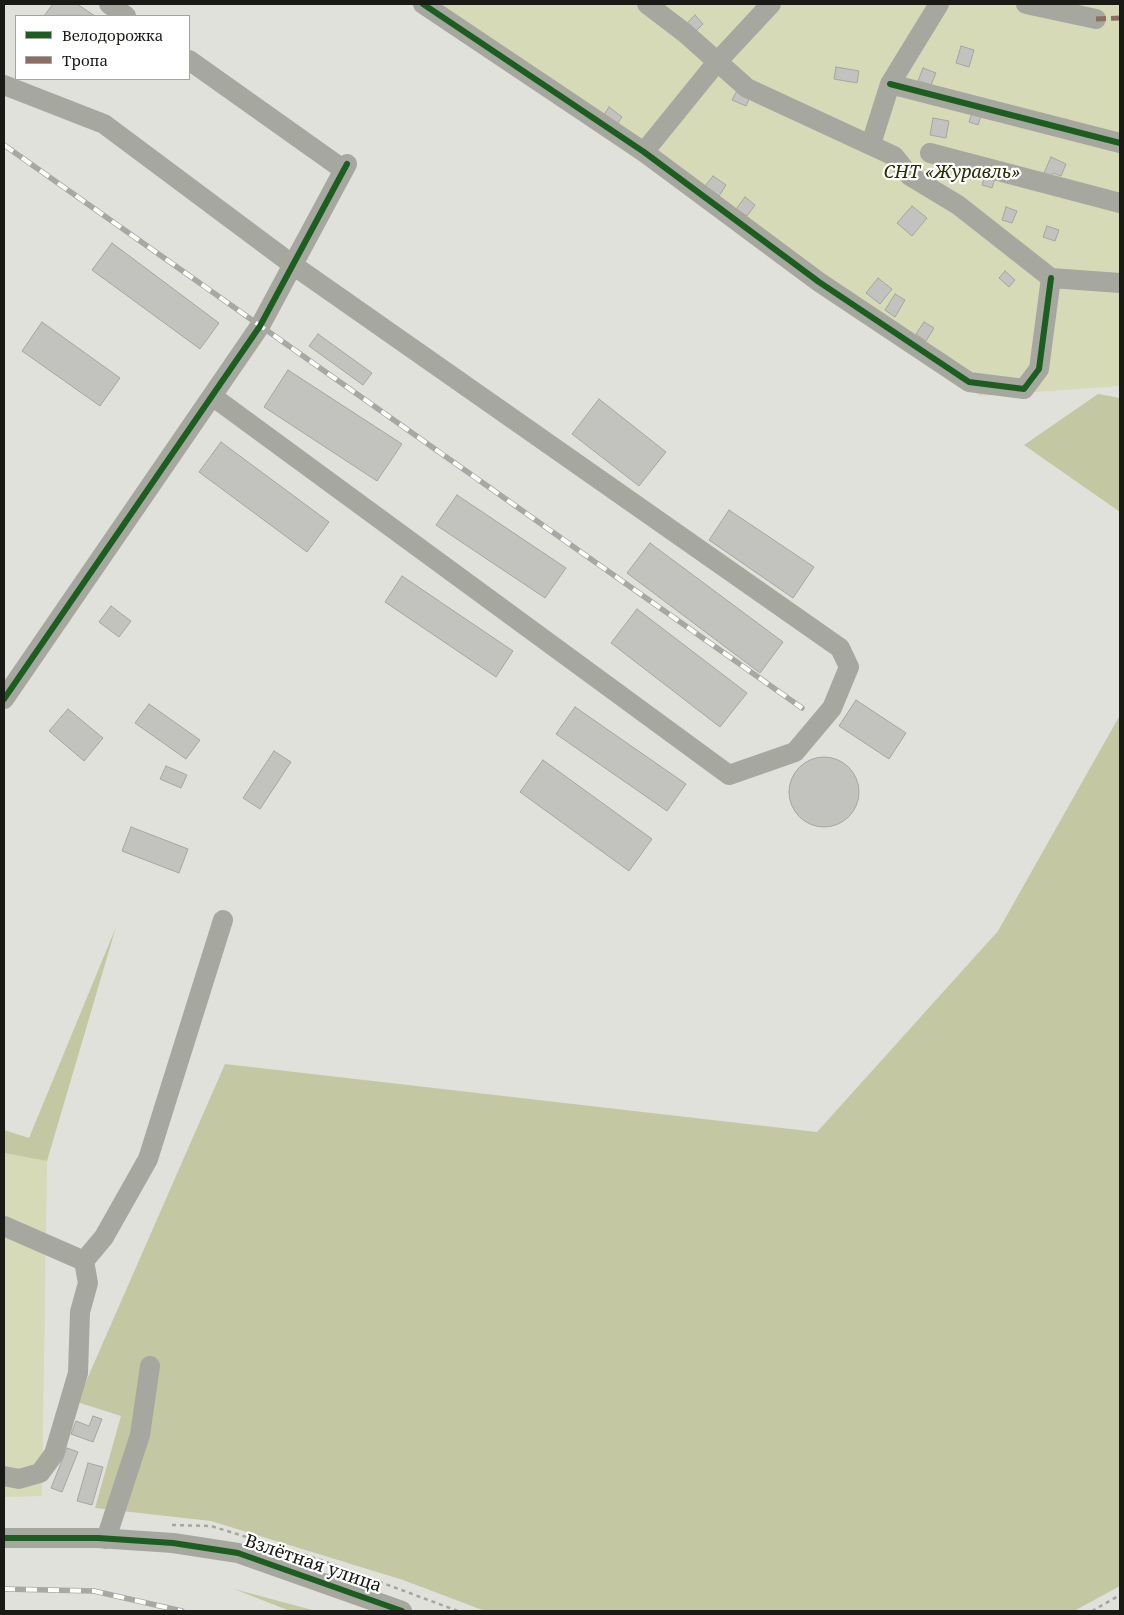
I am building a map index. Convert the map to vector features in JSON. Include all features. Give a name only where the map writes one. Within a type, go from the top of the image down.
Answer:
[{"type":"street","points":[[109,4],[125,15]]},
{"type":"street","points":[[423,4],[644,152],[819,282],[970,382],[1024,389],[1039,369],[1051,278]]},
{"type":"street","points":[[647,4],[747,88],[894,156],[910,176],[958,205],[1051,278],[1120,283]]},
{"type":"street","points":[[644,152],[717,62],[771,4]]},
{"type":"street","points":[[871,144],[890,84],[939,4]]},
{"type":"street","points":[[1026,4],[1096,19]]},
{"type":"street","points":[[4,699],[260,326],[345,167],[190,61]]},
{"type":"street","points":[[890,84],[1120,143]]},
{"type":"street","points":[[4,85],[104,124],[293,265],[840,648],[849,667],[832,708],[795,752],[729,775],[212,396]]},
{"type":"street","points":[[930,154],[1120,203]]},
{"type":"street","points":[[84,1261],[104,1237],[148,1159],[223,920]]},
{"type":"street","points":[[4,1226],[84,1261]]},
{"type":"street","points":[[4,1476],[19,1479],[40,1474],[54,1454],[78,1373],[80,1312],[88,1283],[84,1261]]},
{"type":"street","points":[[106,1539],[140,1435],[150,1366]]},
{"type":"street","name":"Взлётная улица","points":[[4,1538],[106,1539],[173,1543],[238,1553],[402,1611]]},
{"type":"path","points":[[1092,1611],[1120,1595]]},
{"type":"green space","name":"СНТ «Журавль»","points":[[410,4],[1120,4],[1120,386],[980,396]]},
{"type":"green space","points":[[1098,394],[1120,398],[1120,512],[1024,445]]},
{"type":"green space","points":[[1120,715],[1120,1586],[1074,1611],[485,1611],[403,1580],[211,1521],[95,1508],[121,1416],[77,1402],[225,1064],[817,1132],[998,931]]},
{"type":"green space","points":[[116,927],[47,1161],[4,1153],[4,1130],[29,1138]]},
{"type":"green space","points":[[4,1153],[47,1161],[42,1496],[4,1497]]},
{"type":"green space","points":[[234,1589],[316,1611],[290,1611]]},
{"type":"building","points":[[53,4],[77,4],[94,15],[45,15]]},
{"type":"building","points":[[695,15],[703,24],[695,32],[687,23]]},
{"type":"building","points":[[961,46],[974,50],[969,67],[956,63]]},
{"type":"building","points":[[836,67],[859,71],[857,83],[834,79]]},
{"type":"building","points":[[923,68],[936,73],[931,85],[918,81]]},
{"type":"building","points":[[738,89],[751,95],[746,106],[732,100]]},
{"type":"building","points":[[609,107],[622,117],[617,124],[604,115]]},
{"type":"building","points":[[973,110],[982,113],[978,125],[969,122]]},
{"type":"building","points":[[933,118],[949,121],[946,138],[930,135]]},
{"type":"building","points":[[1051,157],[1066,164],[1061,176],[1053,173],[1051,177],[1044,173]]},
{"type":"building","points":[[986,174],[995,178],[992,188],[982,185]]},
{"type":"building","points":[[713,176],[726,185],[719,196],[705,186]]},
{"type":"building","points":[[745,197],[755,205],[747,216],[736,209]]},
{"type":"building","points":[[912,206],[927,218],[912,236],[897,223]]},
{"type":"building","points":[[1006,207],[1017,211],[1012,223],[1002,220]]},
{"type":"building","points":[[1047,226],[1059,230],[1055,241],[1043,237]]},
{"type":"building","points":[[112,243],[219,323],[200,349],[92,270]]},
{"type":"building","points":[[1005,271],[1015,280],[1009,287],[999,278]]},
{"type":"building","points":[[878,278],[892,289],[880,304],[866,293]]},
{"type":"building","points":[[895,294],[905,300],[895,317],[885,310]]},
{"type":"building","points":[[42,322],[120,378],[100,406],[22,351]]},
{"type":"building","points":[[924,322],[934,328],[926,341],[916,334]]},
{"type":"building","points":[[318,334],[372,373],[363,385],[309,346]]},
{"type":"building","points":[[288,370],[402,444],[377,481],[264,407]]},
{"type":"building","points":[[599,399],[666,452],[639,486],[572,434]]},
{"type":"building","points":[[221,442],[329,522],[307,552],[199,472]]},
{"type":"building","points":[[457,495],[566,568],[545,598],[436,525]]},
{"type":"building","points":[[729,510],[814,567],[793,598],[709,540]]},
{"type":"building","points":[[650,543],[783,642],[760,673],[627,573]]},
{"type":"building","points":[[402,576],[513,651],[496,677],[385,602]]},
{"type":"building","points":[[111,606],[131,621],[119,637],[99,622]]},
{"type":"building","points":[[637,609],[747,693],[720,727],[611,643]]},
{"type":"building","points":[[856,700],[906,733],[889,759],[839,726]]},
{"type":"building","points":[[149,704],[200,740],[186,759],[135,723]]},
{"type":"building","points":[[575,707],[686,784],[667,811],[556,734]]},
{"type":"building","points":[[68,709],[103,738],[84,761],[49,731]]},
{"type":"building","points":[[274,751],[291,762],[260,809],[243,798]]},
{"type":"building","points":[[824,757],[837,760],[849,767],[856,779],[859,792],[856,805],[849,817],[837,824],[824,827],[811,824],[799,817],[792,805],[789,792],[792,779],[799,767],[811,760]]},
{"type":"building","points":[[543,760],[652,839],[629,871],[520,792]]},
{"type":"building","points":[[166,766],[187,775],[181,788],[160,779]]},
{"type":"building","points":[[131,827],[188,849],[179,873],[122,851]]},
{"type":"building","points":[[93,1416],[102,1419],[93,1442],[71,1434],[76,1421],[89,1426]]},
{"type":"building","points":[[67,1448],[78,1452],[62,1492],[51,1488]]},
{"type":"building","points":[[88,1463],[103,1467],[92,1505],[77,1501]]},
{"type":"railway","points":[[4,145],[802,708]]},
{"type":"railway","points":[[4,1589],[94,1591],[182,1611]]},
{"type":"marked path","points":[[1096,19],[1120,18]]},
{"type":"cycle path","points":[[423,4],[644,152],[819,282],[969,382],[1024,389],[1039,369],[1051,278]]},
{"type":"cycle path","points":[[890,84],[1120,143]]},
{"type":"cycle path","points":[[4,699],[260,326],[347,164]]},
{"type":"cycle path","points":[[4,1538],[98,1538],[173,1543],[238,1553],[402,1611]]}]
